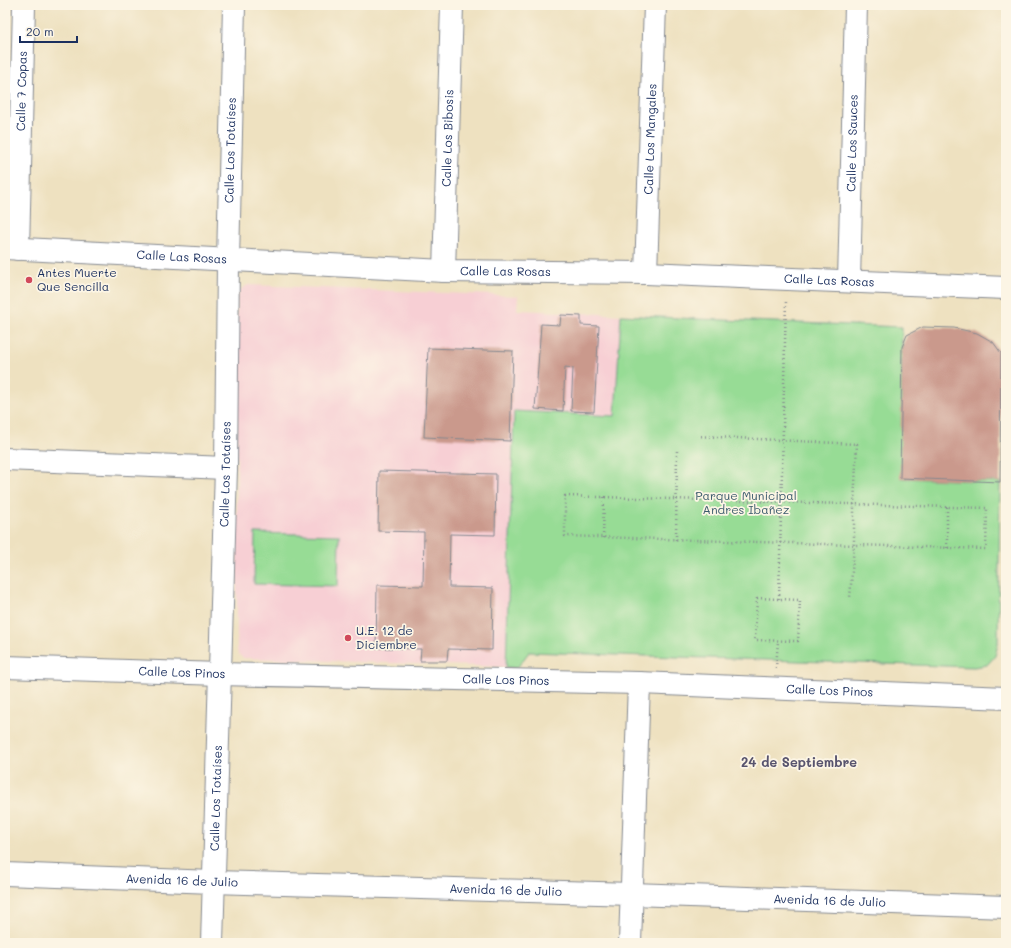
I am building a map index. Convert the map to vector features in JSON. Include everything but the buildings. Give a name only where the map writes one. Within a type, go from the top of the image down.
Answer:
[{"type":"street","name":"Calle 7 Copas","points":[[11,249],[24,5]]},
{"type":"street","name":"Calle Los Totaíses","points":[[212,943],[226,468],[228,261],[234,5]]},
{"type":"street","name":"Calle Los Bibosis","points":[[444,271],[452,5]]},
{"type":"street","name":"Calle Los Mangales","points":[[646,273],[655,5]]},
{"type":"street","name":"Calle Los Sauces","points":[[849,281],[856,5]]},
{"type":"street","name":"Calle Las Rosas","points":[[11,249],[444,271],[646,273],[1006,288]]},
{"type":"street","points":[[5,459],[226,468]]},
{"type":"street","name":"Calle Los Pinos","points":[[5,667],[220,674],[639,683],[1006,698]]},
{"type":"street","points":[[630,943],[639,683]]},
{"type":"street","name":"Avenida 16 de Julio","points":[[5,874],[213,882],[632,894],[1006,908]]},
{"type":"path","points":[[779,599],[786,279]]},
{"type":"path","points":[[698,436],[857,444],[854,504],[854,545],[850,598]]},
{"type":"path","points":[[676,540],[677,448]]},
{"type":"path","points":[[566,496],[781,502],[987,508],[986,549],[565,536],[566,496]]},
{"type":"path","points":[[603,538],[604,497]]},
{"type":"path","points":[[947,507],[947,548]]},
{"type":"path","points":[[757,598],[800,600],[798,641],[778,641],[755,640],[757,598]]},
{"type":"path","points":[[775,689],[778,641]]},
{"type":"shaded area","points":[[248,285],[518,296],[517,310],[621,315],[615,416],[514,412],[506,667],[243,658],[238,654],[237,299],[240,290]]},
{"type":"green space","name":"Parque Municipal Andres Ibañez","points":[[621,315],[902,327],[901,478],[1000,482],[998,644],[995,656],[987,665],[974,667],[529,652],[517,668],[506,667],[514,411],[615,416]]},
{"type":"green space","points":[[255,533],[339,535],[338,586],[254,584]]},
{"type":"place","name":"Antes Muerte Que Sencilla","points":[[29,280]]},
{"type":"place","name":"U.E. 12 de Diciembre","points":[[348,638]]},
{"type":"district","name":"24 de Septiembre","points":[[799,762]]}]
